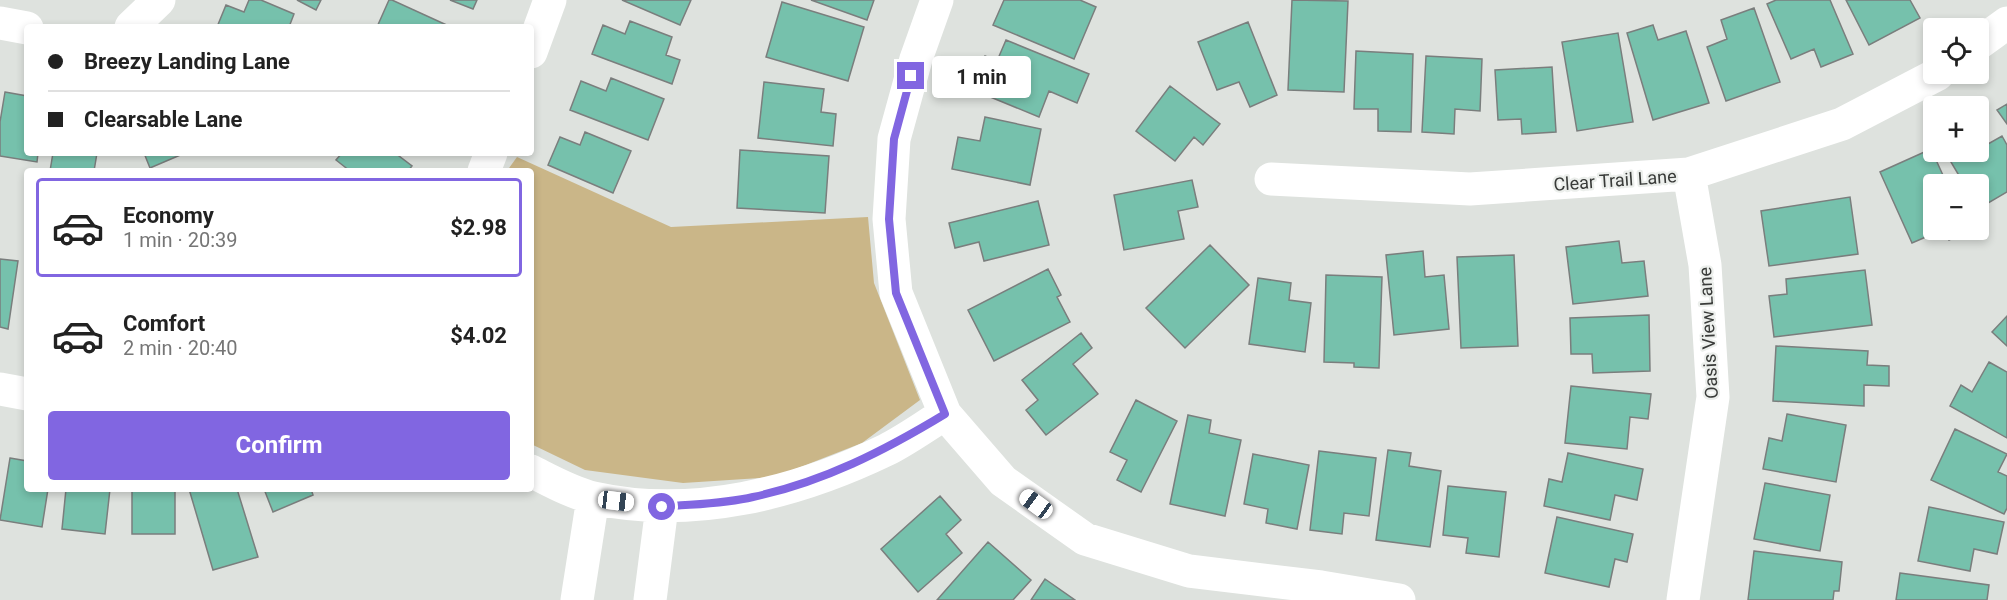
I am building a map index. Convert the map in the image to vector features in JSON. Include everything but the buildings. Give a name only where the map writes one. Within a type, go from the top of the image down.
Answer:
[{"type":"street","points":[[134,24],[159,0]]},
{"type":"street","points":[[534,44],[550,0]]},
{"type":"street","points":[[937,0],[916,60],[894,139],[889,219],[896,293],[945,414],[1003,481],[1085,539],[1189,571],[1321,587],[1399,600]]},
{"type":"street","points":[[0,23],[24,27]]},
{"type":"street","points":[[1989,36],[2007,23]]},
{"type":"street","name":"Clear Trail Lane","points":[[1271,179],[1470,189],[1689,174],[1842,124],[1923,82]]},
{"type":"street","name":"Oasis View Lane","points":[[1683,600],[1713,397],[1706,265],[1689,174]]},
{"type":"street","points":[[0,390],[24,393]]},
{"type":"street","points":[[534,472],[593,498],[662,507],[752,498],[824,477],[888,449],[945,414]]},
{"type":"street","points":[[577,600],[593,498]]},
{"type":"street","points":[[650,600],[662,507]]},
{"type":"shaded area","points":[[517,157],[671,227],[868,217],[874,283],[920,400],[862,443],[775,477],[683,483],[585,470],[534,445],[534,168],[509,168]]},
{"type":"route","points":[[662,507],[752,498],[824,477],[888,449],[945,414],[896,293],[889,219],[894,139],[911,76]]}]
